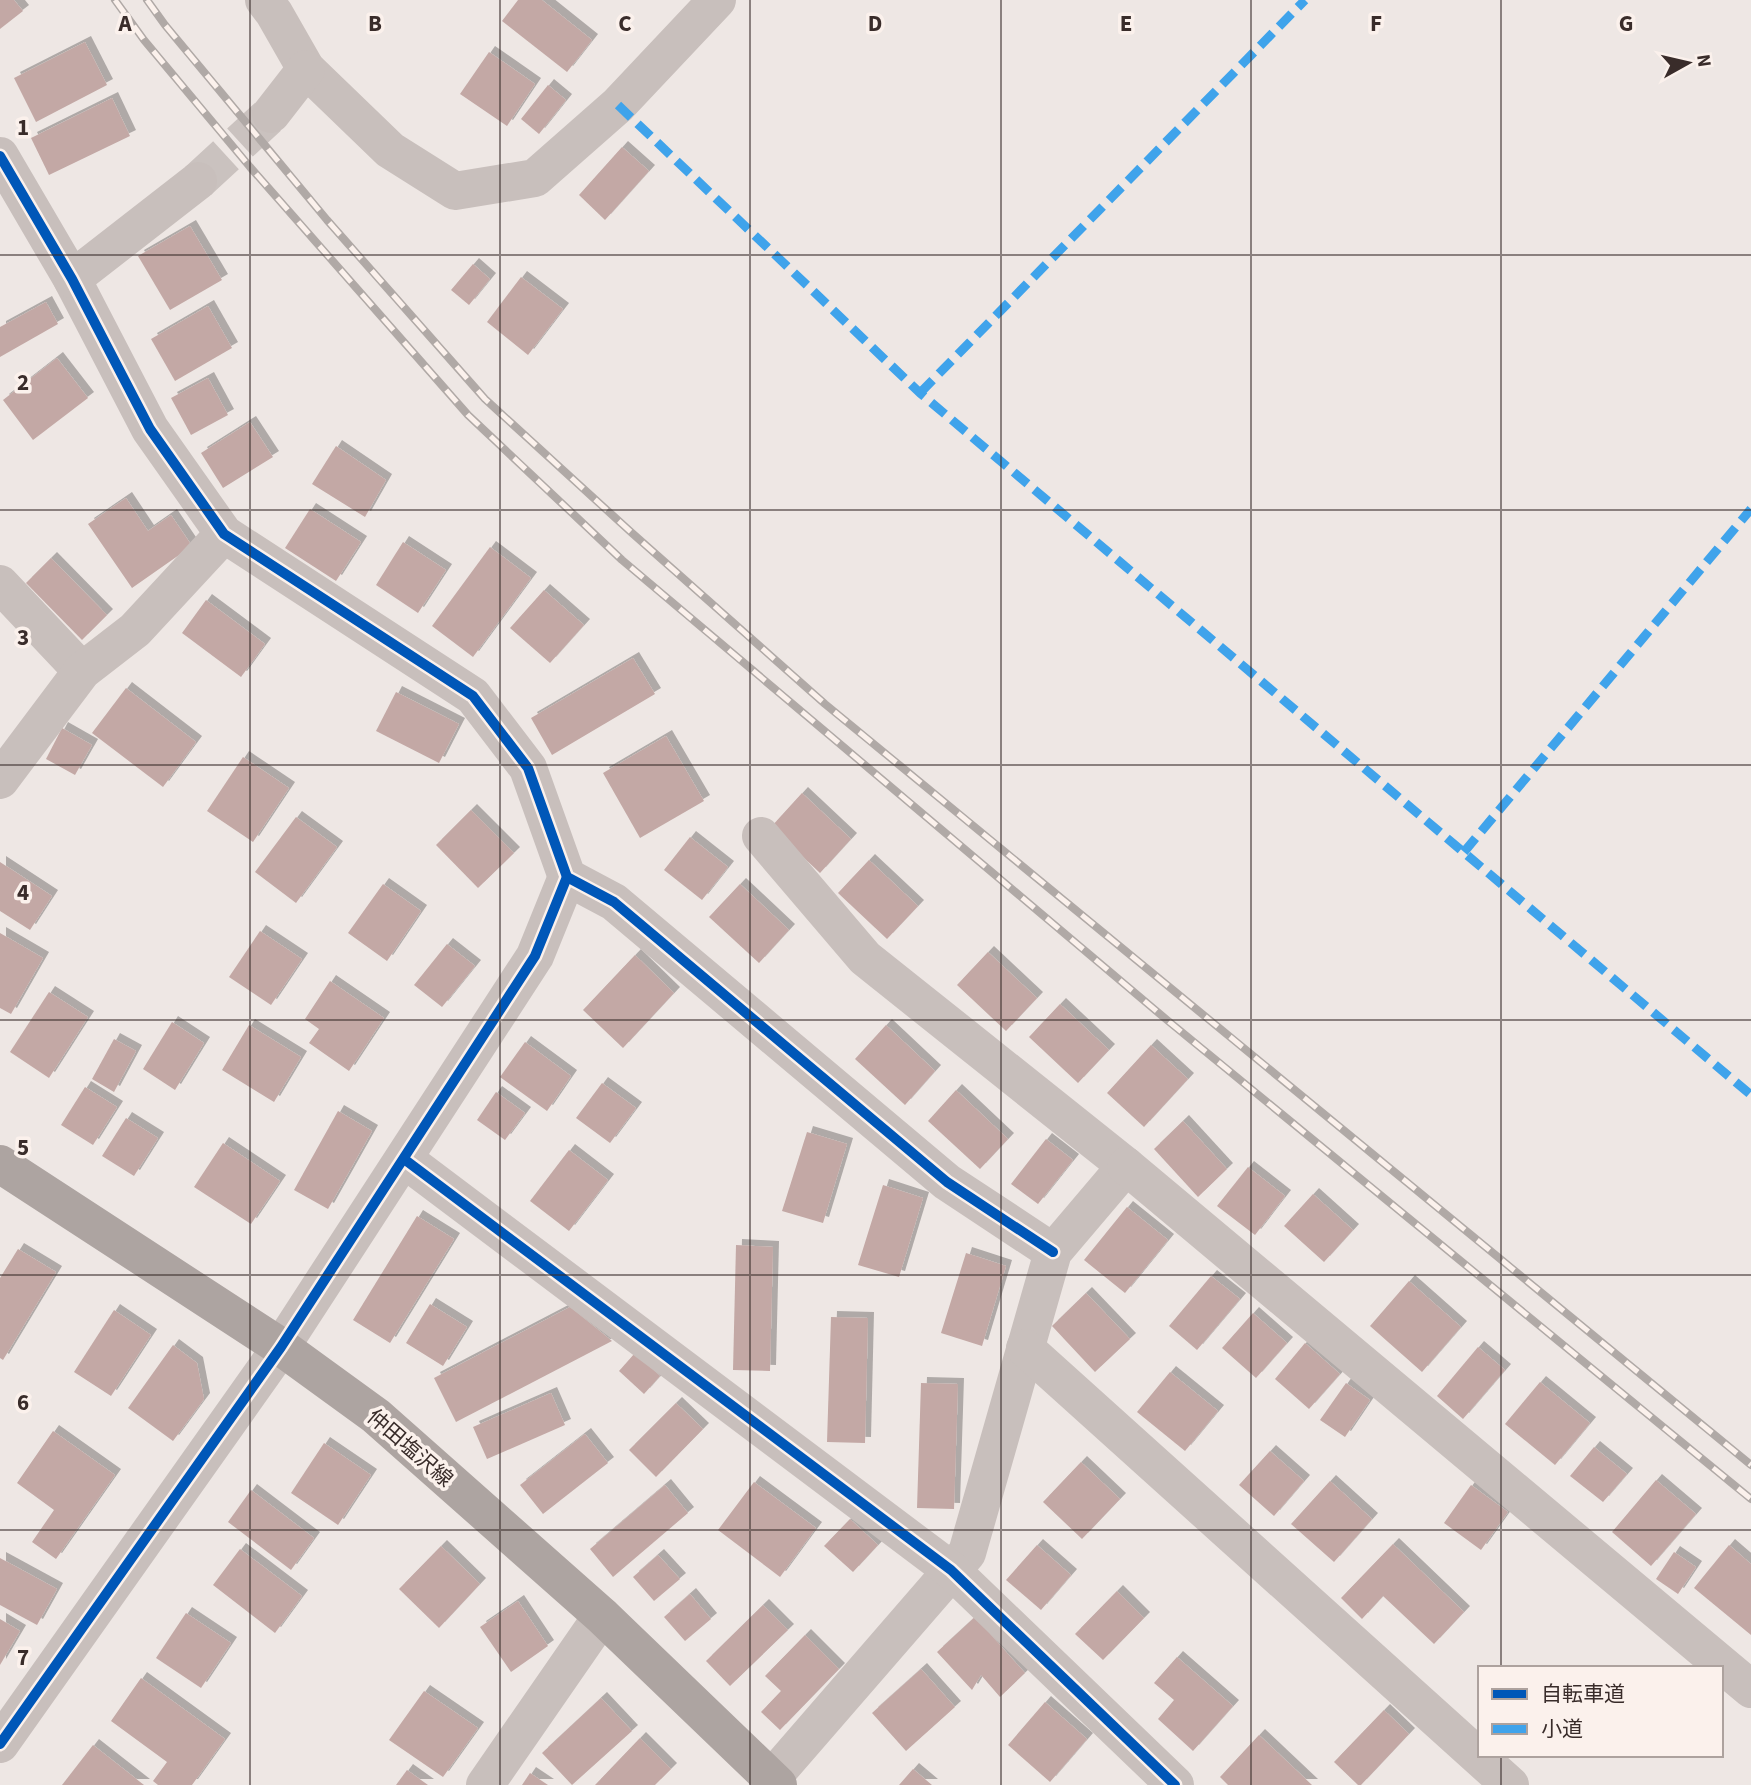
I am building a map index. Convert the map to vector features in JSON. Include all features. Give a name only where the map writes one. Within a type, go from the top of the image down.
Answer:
[{"type":"main road","name":"仲田塩沢線","points":[[0,1164],[281,1347],[376,1416],[602,1616],[775,1782]]},
{"type":"street","points":[[264,0],[306,69],[390,150],[456,191],[535,178],[618,105],[717,0]]},
{"type":"street","points":[[271,114],[306,69]]},
{"type":"street","points":[[0,156],[72,279],[150,429],[224,534],[473,696],[528,768],[567,877],[535,956],[404,1159],[281,1347],[0,1744]]},
{"type":"street","points":[[72,279],[198,181]]},
{"type":"street","points":[[0,779],[82,671],[135,630],[224,534]]},
{"type":"street","points":[[0,584],[82,671]]},
{"type":"street","points":[[761,836],[865,958],[1126,1166],[1751,1689]]},
{"type":"street","points":[[567,877],[614,902],[947,1182],[1053,1252]]},
{"type":"street","points":[[404,1159],[951,1570],[1175,1785]]},
{"type":"street","points":[[775,1782],[967,1553],[1053,1252],[1126,1166]]},
{"type":"street","points":[[1025,1348],[1478,1756]]},
{"type":"street","points":[[485,1785],[602,1616]]},
{"type":"street","points":[[1479,1757],[1510,1785]]},
{"type":"building","points":[[0,0],[14,0],[23,11],[0,29]]},
{"type":"building","points":[[518,0],[542,0],[592,40],[567,72],[502,21]]},
{"type":"building","points":[[85,42],[107,85],[36,122],[14,78]]},
{"type":"building","points":[[489,52],[535,84],[507,126],[460,94]]},
{"type":"building","points":[[548,85],[566,100],[539,134],[521,119]]},
{"type":"building","points":[[112,98],[130,136],[49,175],[31,138]]},
{"type":"building","points":[[622,147],[649,171],[605,220],[579,195]]},
{"type":"building","points":[[190,226],[222,280],[170,310],[138,256]]},
{"type":"building","points":[[473,264],[490,279],[469,305],[451,290]]},
{"type":"building","points":[[521,277],[563,309],[528,355],[487,322]]},
{"type":"building","points":[[46,302],[58,324],[0,357],[0,327]]},
{"type":"building","points":[[208,306],[232,348],[175,381],[151,339]]},
{"type":"building","points":[[57,358],[88,398],[33,440],[3,400]]},
{"type":"building","points":[[208,378],[228,415],[191,435],[171,398]]},
{"type":"building","points":[[250,422],[273,457],[223,488],[201,453]]},
{"type":"building","points":[[336,446],[386,480],[365,517],[312,484]]},
{"type":"building","points":[[126,498],[148,531],[171,515],[192,546],[132,588],[88,524]]},
{"type":"building","points":[[310,509],[361,542],[336,581],[285,548]]},
{"type":"building","points":[[403,542],[446,570],[418,613],[376,585]]},
{"type":"building","points":[[490,547],[531,578],[473,657],[432,626]]},
{"type":"building","points":[[51,558],[107,615],[82,640],[26,583]]},
{"type":"building","points":[[544,590],[584,625],[550,663],[510,628]]},
{"type":"building","points":[[206,600],[265,644],[241,677],[182,633]]},
{"type":"building","points":[[633,658],[655,694],[552,755],[531,718]]},
{"type":"building","points":[[126,688],[196,742],[163,787],[92,733]]},
{"type":"building","points":[[396,692],[459,724],[439,763],[376,731]]},
{"type":"building","points":[[62,728],[92,745],[75,775],[46,759]]},
{"type":"building","points":[[666,736],[704,801],[640,838],[603,773]]},
{"type":"building","points":[[243,757],[289,788],[253,842],[207,811]]},
{"type":"building","points":[[802,793],[851,839],[820,873],[771,827]]},
{"type":"building","points":[[471,810],[514,853],[478,888],[436,845]]},
{"type":"building","points":[[296,817],[337,847],[296,903],[255,872]]},
{"type":"building","points":[[690,837],[728,867],[702,900],[664,870]]},
{"type":"building","points":[[869,860],[918,906],[887,939],[838,893]]},
{"type":"building","points":[[0,862],[52,896],[30,930],[0,911]]},
{"type":"building","points":[[383,884],[421,911],[387,961],[348,933]]},
{"type":"building","points":[[740,884],[789,930],[759,963],[709,917]]},
{"type":"building","points":[[260,931],[302,959],[271,1005],[229,977]]},
{"type":"building","points":[[0,933],[43,958],[11,1014],[0,1008]]},
{"type":"building","points":[[447,944],[475,966],[442,1007],[414,985]]},
{"type":"building","points":[[988,952],[1037,998],[1006,1031],[957,985]]},
{"type":"building","points":[[635,955],[674,993],[623,1048],[583,1010]]},
{"type":"building","points":[[330,981],[384,1018],[349,1071],[309,1043],[319,1029],[305,1019]]},
{"type":"building","points":[[49,992],[88,1017],[49,1078],[10,1052]]},
{"type":"building","points":[[1060,1004],[1109,1050],[1078,1083],[1029,1037]]},
{"type":"building","points":[[172,1022],[204,1043],[175,1090],[143,1069]]},
{"type":"building","points":[[249,1025],[301,1057],[274,1102],[222,1070]]},
{"type":"building","points":[[886,1025],[935,1071],[905,1105],[855,1059]]},
{"type":"building","points":[[114,1039],[136,1051],[114,1092],[92,1079]]},
{"type":"building","points":[[525,1042],[571,1076],[547,1111],[500,1077]]},
{"type":"building","points":[[1151,1045],[1188,1079],[1144,1127],[1107,1093]]},
{"type":"building","points":[[602,1083],[636,1108],[610,1143],[576,1118]]},
{"type":"building","points":[[85,1087],[117,1107],[93,1145],[61,1125]]},
{"type":"building","points":[[956,1090],[1008,1139],[980,1169],[928,1121]]},
{"type":"building","points":[[496,1092],[525,1113],[505,1140],[477,1120]]},
{"type":"building","points":[[338,1111],[372,1131],[328,1209],[294,1190]]},
{"type":"building","points":[[126,1118],[158,1138],[134,1176],[102,1156]]},
{"type":"building","points":[[1183,1121],[1227,1169],[1198,1197],[1154,1149]]},
{"type":"building","points":[[807,1132],[847,1144],[823,1223],[782,1211]]},
{"type":"building","points":[[1046,1139],[1073,1160],[1038,1204],[1011,1184]]},
{"type":"building","points":[[223,1143],[280,1181],[251,1224],[194,1187]]},
{"type":"building","points":[[569,1150],[608,1180],[569,1231],[530,1201]]},
{"type":"building","points":[[1248,1167],[1285,1196],[1255,1235],[1217,1206]]},
{"type":"building","points":[[883,1185],[923,1198],[899,1277],[858,1265]]},
{"type":"building","points":[[1313,1194],[1353,1230],[1324,1262],[1284,1226]]},
{"type":"building","points":[[1127,1207],[1168,1240],[1125,1293],[1084,1260]]},
{"type":"building","points":[[417,1216],[454,1239],[390,1343],[353,1320]]},
{"type":"building","points":[[736,1245],[773,1247],[770,1371],[733,1370]]},
{"type":"building","points":[[18,1249],[56,1272],[3,1360],[0,1358],[0,1278]]},
{"type":"building","points":[[966,1253],[1006,1266],[982,1346],[941,1333]]},
{"type":"building","points":[[1211,1276],[1240,1299],[1197,1350],[1169,1326]]},
{"type":"building","points":[[1409,1281],[1461,1327],[1422,1372],[1370,1326]]},
{"type":"building","points":[[1086,1293],[1130,1339],[1095,1372],[1052,1326]]},
{"type":"building","points":[[430,1304],[467,1327],[443,1366],[406,1343]]},
{"type":"building","points":[[570,1307],[612,1341],[456,1422],[434,1378]]},
{"type":"building","points":[[114,1310],[151,1335],[111,1396],[74,1372]]},
{"type":"building","points":[[1253,1313],[1287,1343],[1256,1378],[1222,1348]]},
{"type":"building","points":[[831,1317],[868,1318],[865,1443],[827,1442]]},
{"type":"building","points":[[1305,1343],[1340,1374],[1309,1409],[1275,1379]]},
{"type":"building","points":[[173,1345],[197,1363],[204,1399],[173,1441],[128,1408]]},
{"type":"building","points":[[1478,1347],[1505,1370],[1463,1419],[1437,1396]]},
{"type":"building","points":[[635,1353],[660,1376],[644,1394],[619,1371]]},
{"type":"building","points":[[1170,1372],[1218,1411],[1185,1451],[1137,1412]]},
{"type":"building","points":[[1540,1382],[1590,1423],[1555,1465],[1505,1424]]},
{"type":"building","points":[[921,1383],[958,1384],[954,1509],[917,1508]]},
{"type":"building","points":[[1346,1383],[1370,1400],[1345,1437],[1320,1420]]},
{"type":"building","points":[[551,1393],[565,1425],[487,1459],[473,1427]]},
{"type":"building","points":[[676,1403],[703,1429],[656,1477],[629,1450]]},
{"type":"building","points":[[53,1431],[115,1475],[56,1559],[32,1542],[54,1510],[17,1483]]},
{"type":"building","points":[[585,1434],[608,1463],[543,1514],[520,1485]]},
{"type":"building","points":[[324,1443],[371,1475],[338,1525],[291,1493]]},
{"type":"building","points":[[1594,1447],[1627,1474],[1603,1502],[1570,1476]]},
{"type":"building","points":[[1270,1451],[1304,1481],[1274,1516],[1239,1485]]},
{"type":"building","points":[[1081,1462],[1120,1499],[1082,1539],[1043,1502]]},
{"type":"building","points":[[1656,1480],[1696,1514],[1651,1566],[1612,1532]]},
{"type":"building","points":[[1330,1481],[1372,1519],[1334,1562],[1291,1524]]},
{"type":"building","points":[[754,1482],[816,1528],[780,1577],[718,1530]]},
{"type":"building","points":[[665,1485],[688,1513],[613,1577],[590,1549]]},
{"type":"building","points":[[1471,1485],[1508,1512],[1481,1550],[1444,1523]]},
{"type":"building","points":[[251,1490],[314,1538],[291,1570],[228,1522]]},
{"type":"building","points":[[850,1519],[878,1545],[853,1572],[824,1546]]},
{"type":"building","points":[[1393,1544],[1464,1612],[1434,1644],[1383,1596],[1362,1619],[1341,1598]]},
{"type":"building","points":[[1037,1545],[1071,1575],[1041,1610],[1006,1580]]},
{"type":"building","points":[[1729,1545],[1751,1564],[1751,1635],[1694,1588]]},
{"type":"building","points":[[441,1546],[480,1584],[439,1628],[399,1589]]},
{"type":"building","points":[[240,1549],[302,1596],[275,1633],[213,1585]]},
{"type":"building","points":[[1674,1552],[1696,1567],[1678,1594],[1656,1579]]},
{"type":"building","points":[[658,1555],[680,1579],[654,1601],[633,1577]]},
{"type":"building","points":[[0,1558],[57,1589],[37,1625],[0,1605]]},
{"type":"building","points":[[1117,1591],[1144,1618],[1103,1660],[1075,1634]]},
{"type":"building","points":[[690,1594],[711,1619],[685,1641],[664,1617]]},
{"type":"building","points":[[518,1601],[548,1646],[511,1672],[480,1627]]},
{"type":"building","points":[[763,1605],[788,1630],[730,1686],[706,1661]]},
{"type":"building","points":[[186,1613],[231,1643],[201,1688],[156,1658]]},
{"type":"building","points":[[975,1617],[1025,1673],[1000,1697],[981,1675],[972,1690],[937,1652]]},
{"type":"building","points":[[0,1619],[20,1631],[0,1665]]},
{"type":"building","points":[[805,1635],[839,1669],[780,1730],[761,1712],[781,1691],[765,1676]]},
{"type":"building","points":[[1177,1657],[1233,1706],[1193,1751],[1158,1719],[1174,1700],[1154,1683]]},
{"type":"building","points":[[921,1669],[955,1707],[906,1751],[872,1713]]},
{"type":"building","points":[[141,1678],[225,1739],[192,1785],[158,1785],[153,1781],[167,1762],[111,1721]]},
{"type":"building","points":[[424,1691],[478,1728],[443,1777],[389,1740]]},
{"type":"building","points":[[601,1698],[632,1731],[572,1785],[542,1753]]},
{"type":"building","points":[[1045,1702],[1087,1739],[1050,1782],[1008,1745]]},
{"type":"building","points":[[1384,1710],[1409,1734],[1361,1785],[1358,1785],[1334,1762]]},
{"type":"building","points":[[1259,1735],[1312,1785],[1228,1785],[1220,1777]]},
{"type":"building","points":[[640,1738],[671,1769],[655,1785],[595,1785]]},
{"type":"building","points":[[93,1745],[144,1785],[62,1785]]},
{"type":"building","points":[[913,1769],[932,1785],[899,1785]]},
{"type":"building","points":[[407,1770],[428,1785],[396,1785]]},
{"type":"building","points":[[530,1773],[548,1785],[522,1785]]},
{"type":"tunnel","points":[[198,181],[271,114]]},
{"type":"railway","points":[[115,0],[144,40],[250,167],[468,415],[622,560],[1167,1020],[1751,1499]]},
{"type":"railway","points":[[147,0],[327,220],[485,399],[825,704],[1751,1465]]},
{"type":"marked path","points":[[920,393],[1305,0]]},
{"type":"marked path","points":[[618,105],[920,393],[1751,1095]]},
{"type":"marked path","points":[[1464,852],[1751,509]]},
{"type":"cycle path","points":[[0,156],[72,279],[150,429],[224,534],[473,696],[528,768],[567,877],[614,902],[947,1182],[1053,1252]]},
{"type":"cycle path","points":[[0,1744],[281,1347],[535,956],[567,877]]},
{"type":"cycle path","points":[[404,1159],[951,1570],[1175,1785]]}]
